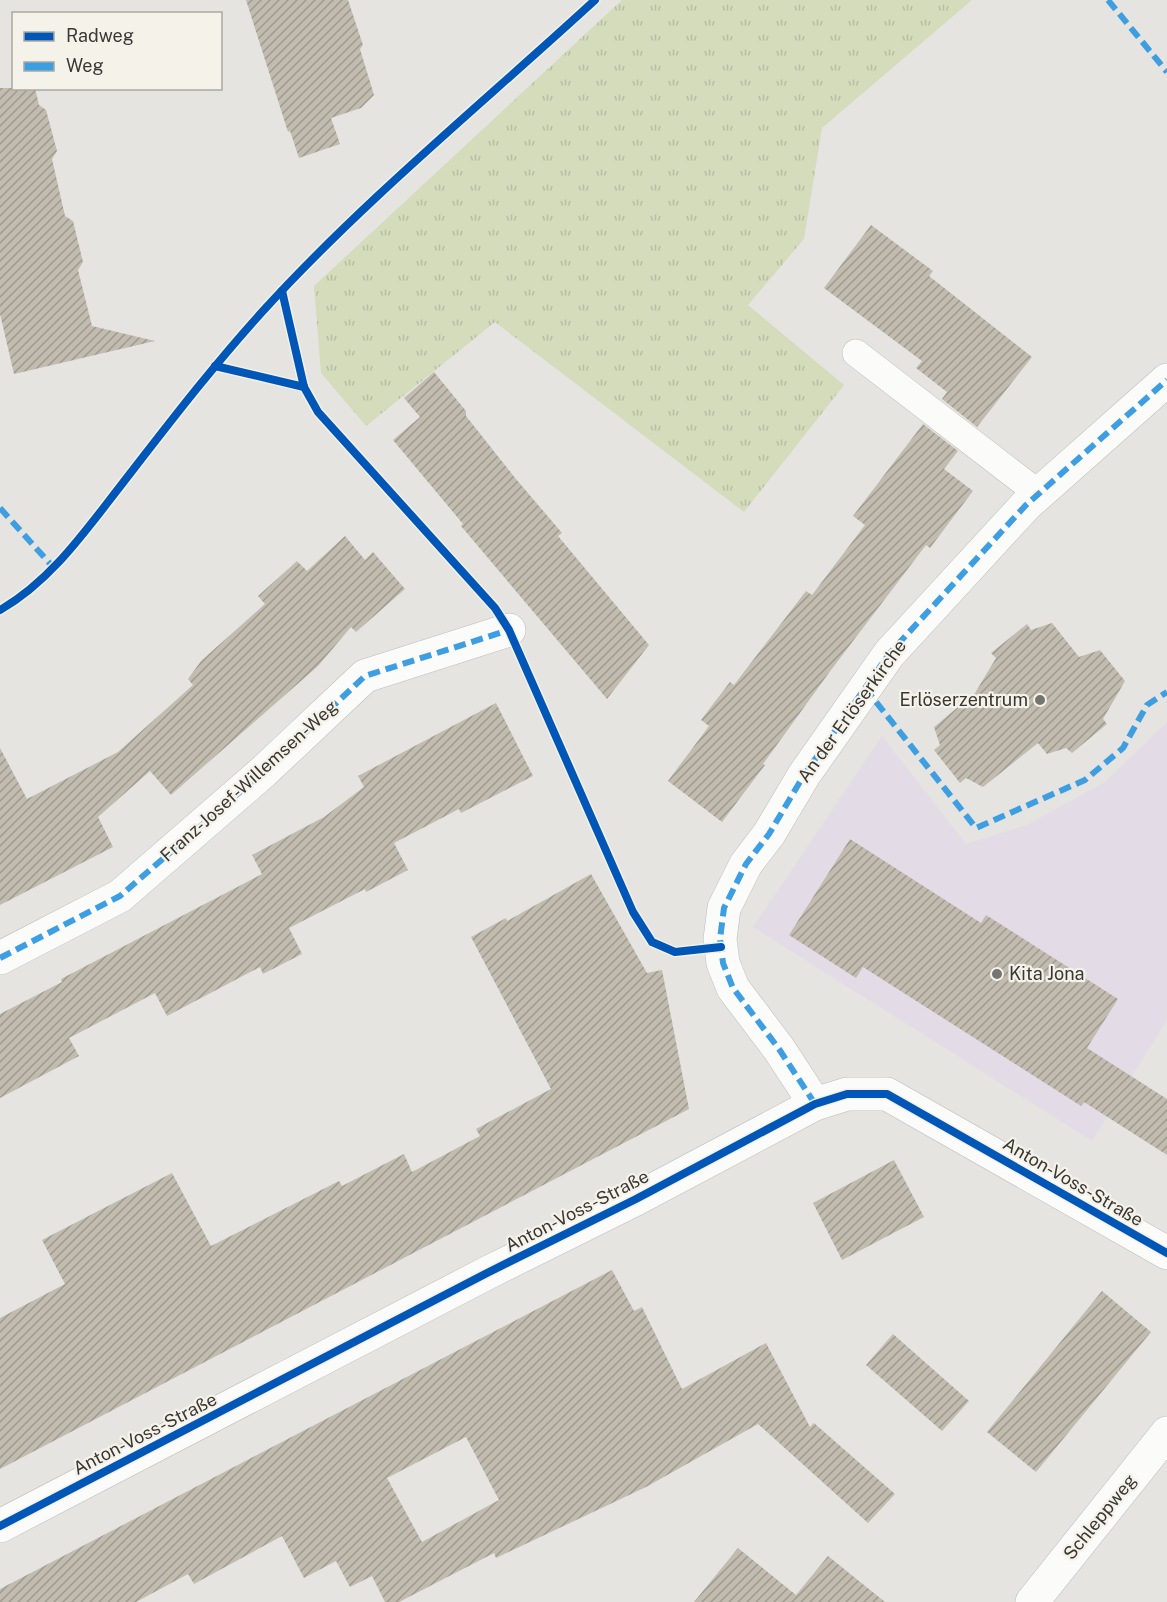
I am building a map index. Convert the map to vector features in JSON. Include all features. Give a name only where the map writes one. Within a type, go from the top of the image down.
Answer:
[{"type":"street","name":"An der Erlöserkirche","points":[[815,1104],[779,1049],[733,988],[723,963],[720,939],[724,908],[746,864],[769,834],[804,775],[889,654],[1026,505],[1167,380]]},
{"type":"street","name":"Franz-Josef-Willemsen-Weg","points":[[0,958],[120,896],[263,772],[365,676],[509,630]]},
{"type":"street","name":"Anton-Voss-Straße","points":[[0,1526],[478,1278],[636,1199],[815,1104],[847,1094],[887,1094],[1167,1253]]},
{"type":"street","name":"Schleppweg","points":[[1032,1602],[1167,1433]]},
{"type":"lane","points":[[856,353],[1040,494]]},
{"type":"shaded area","name":"Kita Jona","points":[[1167,722],[1167,1020],[1092,1141],[753,927],[882,736],[966,844],[1027,825],[1105,782]]},
{"type":"green space","points":[[622,0],[972,0],[822,128],[804,239],[748,305],[844,385],[744,512],[495,322],[366,426],[321,373],[314,286]]},
{"type":"building","points":[[246,0],[348,0],[363,45],[360,49],[374,95],[361,108],[331,118],[340,144],[299,158],[290,131],[288,132]]},
{"type":"building","points":[[0,88],[35,90],[39,105],[46,110],[57,151],[52,159],[65,216],[73,221],[83,262],[78,270],[92,326],[155,341],[14,374],[0,314]]},
{"type":"building","points":[[871,225],[933,271],[929,276],[1032,357],[977,427],[942,399],[947,392],[916,368],[922,361],[824,288]]},
{"type":"building","points":[[434,372],[516,479],[562,533],[558,536],[649,645],[607,699],[461,526],[463,524],[393,440],[420,417],[404,398]]},
{"type":"building","points":[[923,424],[958,451],[944,469],[973,491],[930,548],[926,545],[831,670],[722,822],[668,781],[709,726],[701,720],[730,682],[734,685],[806,591],[812,595],[865,525],[853,516]]},
{"type":"building","points":[[345,536],[365,560],[373,552],[405,589],[356,632],[351,627],[318,666],[171,795],[150,771],[98,817],[113,847],[0,905],[0,748],[27,799],[118,752],[193,685],[188,679],[201,661],[265,604],[258,596],[297,561],[307,571]]},
{"type":"building","name":"Erlöserzentrum","points":[[1052,623],[1079,657],[1100,650],[1125,681],[1103,719],[1107,724],[1072,753],[1066,748],[1047,754],[1038,743],[983,787],[966,778],[960,783],[934,750],[940,745],[934,727],[975,693],[996,658],[991,653],[1027,624],[1031,630]]},
{"type":"building","points":[[496,703],[533,776],[461,813],[459,809],[394,843],[408,870],[289,928],[302,954],[263,974],[260,967],[167,1016],[155,993],[69,1038],[79,1056],[0,1098],[0,1014],[62,982],[61,979],[262,874],[252,855],[324,817],[364,787],[358,776]]},
{"type":"building","points":[[850,839],[981,923],[986,915],[1118,999],[1087,1048],[1167,1099],[1167,1155],[1084,1102],[1081,1106],[863,967],[856,978],[789,935]]},
{"type":"building","points":[[591,874],[647,973],[662,970],[689,1109],[0,1469],[0,1318],[65,1284],[42,1240],[172,1173],[211,1246],[339,1181],[342,1186],[404,1154],[412,1172],[480,1136],[476,1129],[551,1089],[471,937],[506,918],[507,921]]},
{"type":"building","points":[[894,1160],[924,1217],[842,1260],[813,1203]]},
{"type":"building","points":[[612,1270],[634,1311],[642,1307],[682,1389],[766,1343],[810,1427],[814,1423],[895,1494],[868,1523],[758,1424],[646,1487],[496,1558],[494,1553],[399,1602],[385,1602],[372,1576],[350,1587],[336,1561],[304,1578],[282,1536],[194,1584],[188,1574],[136,1602],[0,1602],[0,1589]],"holes":[[[466,1437],[499,1500],[422,1542],[387,1478]]]},
{"type":"building","points":[[1102,1291],[1151,1332],[1036,1472],[987,1432]]},
{"type":"building","points":[[893,1334],[969,1401],[942,1431],[866,1365]]},
{"type":"building","points":[[738,1548],[796,1595],[828,1556],[885,1602],[694,1602]]},
{"type":"marked path","points":[[1108,0],[1167,72]]},
{"type":"marked path","points":[[815,1104],[779,1049],[733,988],[723,963],[720,939],[724,908],[746,864],[769,834],[804,775],[889,654],[1026,505],[1167,380]]},
{"type":"marked path","points":[[0,508],[53,567]]},
{"type":"marked path","points":[[0,958],[120,896],[263,772],[365,676],[509,630]]},
{"type":"marked path","points":[[865,688],[976,828],[1085,780],[1123,748],[1147,705],[1167,692]]},
{"type":"cycle path","points":[[0,610],[36,585],[52,570],[208,375],[243,333],[301,271],[383,191],[595,0]]},
{"type":"cycle path","points":[[282,291],[304,387],[318,412],[495,608],[509,630],[633,912],[652,942],[675,952],[721,947]]},
{"type":"cycle path","points":[[215,366],[304,387]]},
{"type":"cycle path","points":[[0,1526],[489,1272],[636,1199],[815,1104],[847,1094],[887,1094],[1167,1253]]},
{"type":"place","name":"Erlöserzentrum","points":[[1040,700]]},
{"type":"place","name":"Kita Jona","points":[[997,974]]}]
